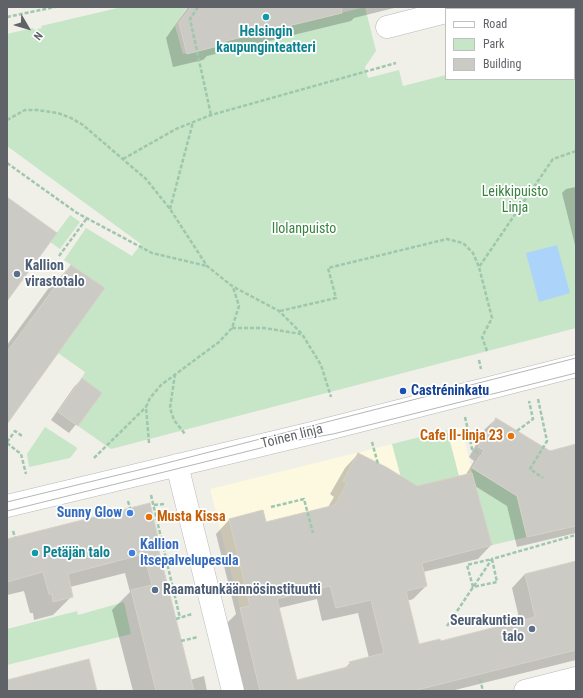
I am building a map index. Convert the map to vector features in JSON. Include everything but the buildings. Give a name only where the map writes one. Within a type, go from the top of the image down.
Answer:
[{"type":"street","points":[[387,27],[445,12]]},
{"type":"street","name":"Toinen linja","points":[[7,506],[576,366]]},
{"type":"street","points":[[177,465],[233,691]]},
{"type":"street","points":[[525,691],[576,678]]},
{"type":"path","points":[[7,17],[55,7]]},
{"type":"path","points":[[198,7],[190,19],[211,115]]},
{"type":"path","points":[[122,158],[193,122],[211,115],[396,63]]},
{"type":"path","points":[[7,120],[25,110],[58,113],[83,125],[122,158],[146,179],[170,209],[207,266],[232,286],[279,311],[302,334],[321,365],[330,397]]},
{"type":"path","points":[[170,209],[193,122]]},
{"type":"path","points":[[479,267],[553,160],[576,151]]},
{"type":"path","points":[[7,163],[87,218],[152,253],[207,266]]},
{"type":"path","points":[[59,256],[87,218]]},
{"type":"path","points":[[279,311],[336,298],[328,268],[447,239],[463,243],[473,253],[479,267],[492,318],[482,337],[487,351]]},
{"type":"path","points":[[94,458],[146,407],[150,398],[160,385],[219,342],[232,328],[239,306],[232,286]]},
{"type":"path","points":[[232,328],[264,328],[302,334]]},
{"type":"path","points":[[175,374],[170,408],[174,420],[185,434]]},
{"type":"path","points":[[538,399],[547,440],[530,469],[543,478]]},
{"type":"path","points":[[518,431],[533,419],[529,401]]},
{"type":"path","points":[[146,407],[149,443]]},
{"type":"path","points":[[465,417],[472,449],[481,454]]},
{"type":"path","points":[[22,436],[15,431],[7,442],[21,454],[26,474]]},
{"type":"path","points":[[372,442],[378,464]]},
{"type":"path","points":[[151,495],[180,618]]},
{"type":"path","points":[[271,507],[304,499],[313,533]]},
{"type":"path","points":[[128,502],[130,508]]},
{"type":"path","points":[[154,506],[164,504]]},
{"type":"path","points":[[13,531],[15,537]]},
{"type":"path","points":[[473,588],[468,565],[576,535]]},
{"type":"path","points":[[473,588],[497,582],[492,559]]},
{"type":"path","points":[[447,626],[492,559]]},
{"type":"path","points":[[168,587],[172,586]]},
{"type":"path","points":[[176,619],[192,614]]},
{"type":"path","points":[[181,640],[198,637]]},
{"type":"path","points":[[480,679],[483,691]]},
{"type":"shaded area","points":[[461,427],[492,545],[240,608],[210,489]]},
{"type":"green space","name":"Ilolanpuisto","points":[[122,7],[187,7],[175,26],[183,54],[218,46],[218,43],[365,7],[376,51],[365,67],[368,78],[399,70],[403,86],[445,75],[445,80],[575,80],[575,67],[576,328],[111,449],[78,426],[102,393],[82,378],[85,372],[58,353],[105,288],[64,260],[86,228],[132,256],[141,244],[7,146],[7,34],[33,28],[34,30],[42,28],[41,26]]},
{"type":"green space","points":[[70,215],[80,222],[60,249],[50,242]]},
{"type":"green space","points":[[45,427],[77,449],[70,458],[29,467],[27,454]]},
{"type":"green space","points":[[447,430],[459,476],[404,489],[392,444]]},
{"type":"green space","points":[[472,468],[517,496],[527,537],[492,545],[471,469]]},
{"type":"green space","points":[[124,602],[131,634],[7,665],[7,629],[77,611],[78,615]]},
{"type":"water","points":[[557,245],[570,293],[539,302],[526,253]]},
{"type":"tram line","points":[[7,502],[155,466],[576,358]]},
{"type":"tram line","points":[[7,511],[281,443],[333,434],[576,373]]},
{"type":"place","name":"Helsingin kaupunginteatteri","points":[[266,17]]},
{"type":"place","name":"Kallion virastotalo","points":[[17,274]]},
{"type":"place","name":"Castréninkatu","points":[[403,391]]},
{"type":"place","name":"Cafe II-linja 23","points":[[511,436]]},
{"type":"place","name":"Sunny Glow","points":[[130,513]]},
{"type":"place","name":"Musta Kissa","points":[[149,517]]},
{"type":"place","name":"Petäjän talo","points":[[35,553]]},
{"type":"place","name":"Kallion Itsepalvelupesula","points":[[132,553]]},
{"type":"place","name":"Raamatunkäännösinstituutti","points":[[155,590]]},
{"type":"place","name":"Seurakuntien talo","points":[[532,629]]},
{"type":"park label","name":"Leikkipuisto Linja","points":[[515,200]]}]
